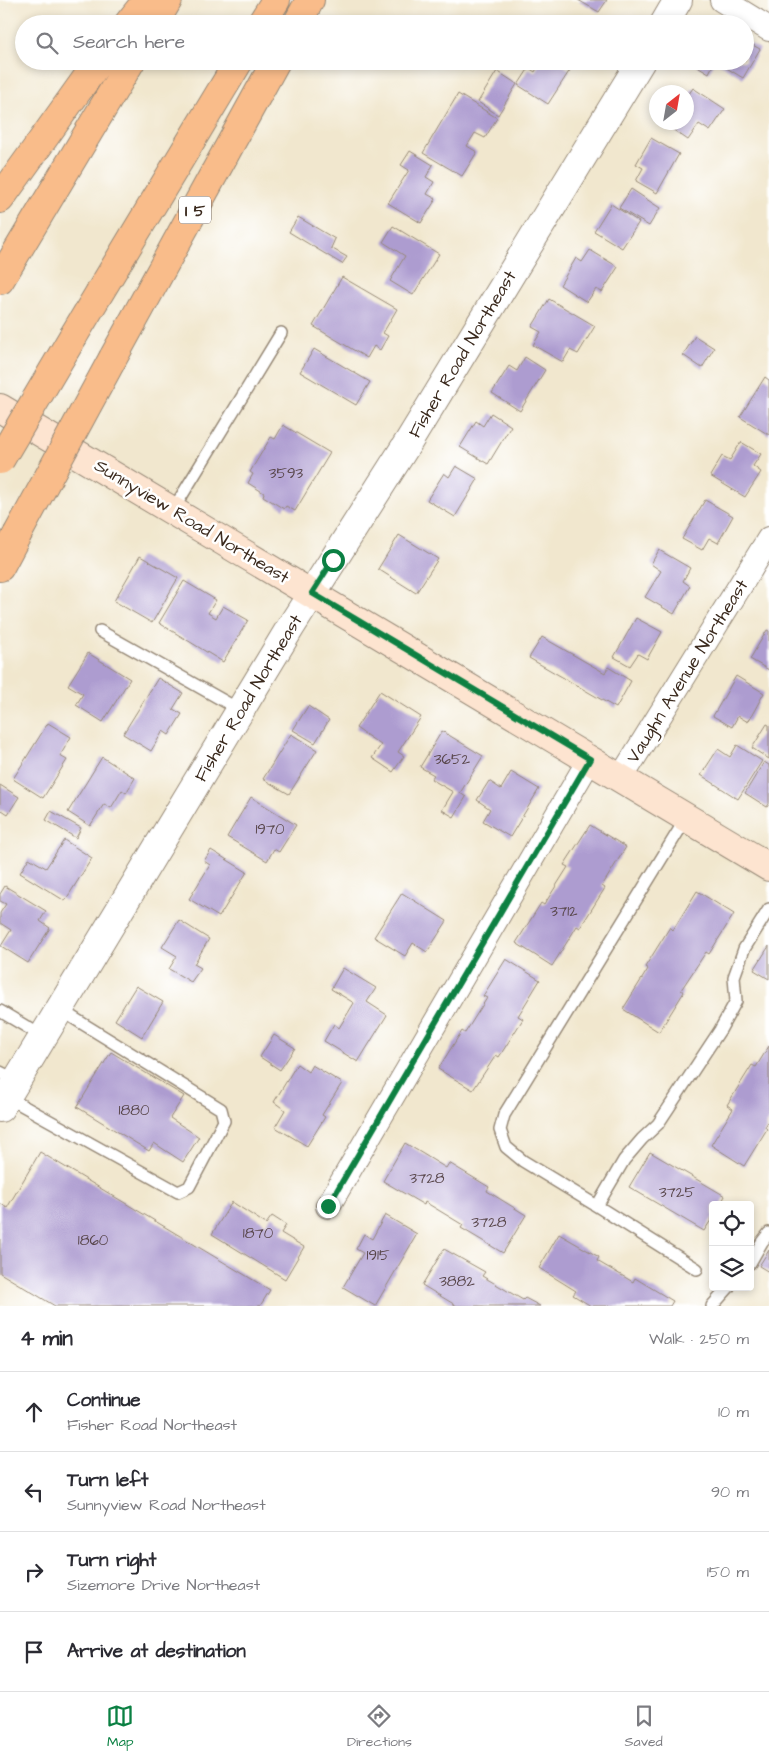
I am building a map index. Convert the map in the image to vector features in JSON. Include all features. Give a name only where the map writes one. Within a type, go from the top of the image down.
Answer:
[{"type":"highway","points":[[135,15],[147,0]]},
{"type":"highway","points":[[159,15],[168,0]]},
{"type":"highway","points":[[267,15],[276,0]]},
{"type":"highway","points":[[302,15],[310,0]]},
{"type":"highway","points":[[0,199],[93,70]]},
{"type":"highway","points":[[0,280],[127,70]]},
{"type":"highway","name":"I 5","points":[[0,460],[234,70]]},
{"type":"highway","name":"I 5","points":[[0,567],[271,70]]},
{"type":"main road","name":"Sunnyview Road Northeast","points":[[0,408],[769,867]]},
{"type":"street","points":[[669,15],[678,0]]},
{"type":"street","points":[[722,0],[746,15]]},
{"type":"street","points":[[754,20],[769,29]]},
{"type":"street","name":"Fisher Road Northeast","points":[[6,1089],[59,1009],[240,710],[409,441],[636,70]]},
{"type":"street","name":"Vaughn Avenue Northeast","points":[[621,778],[769,539]]},
{"type":"street","points":[[328,1206],[590,759]]},
{"type":"lane","points":[[172,510],[281,333]]},
{"type":"lane","points":[[100,631],[240,710]]},
{"type":"lane","points":[[687,818],[504,1115],[500,1130],[506,1147],[523,1161],[697,1269]]},
{"type":"lane","points":[[597,1206],[624,1160],[658,1124],[720,1030],[736,1001],[734,977],[744,949],[769,908]]},
{"type":"lane","points":[[6,1089],[178,1192],[189,1187],[224,1121],[221,1109],[59,1009]]},
{"type":"lane","points":[[0,1011],[42,1036]]},
{"type":"lane","points":[[754,1256],[769,1233]]},
{"type":"lane","points":[[712,1306],[725,1291]]},
{"type":"building","points":[[578,0],[607,0],[599,12]]},
{"type":"building","points":[[754,46],[760,49],[754,59]]},
{"type":"building","points":[[528,70],[535,72],[536,70],[570,70],[548,104],[518,85]]},
{"type":"building","points":[[730,70],[748,70],[743,78]]},
{"type":"building","points":[[497,71],[517,84],[498,115],[478,102]]},
{"type":"building","points":[[694,89],[725,109],[710,131],[699,124],[688,140],[674,130],[694,130]]},
{"type":"building","points":[[458,94],[497,118],[485,138],[475,133],[467,146],[477,152],[462,176],[423,153]]},
{"type":"building","points":[[651,138],[679,154],[657,193],[636,181],[643,168],[636,164]]},
{"type":"building","points":[[410,151],[433,165],[426,177],[434,182],[427,194],[436,199],[421,223],[388,203],[409,170],[401,165]]},
{"type":"building","points":[[631,189],[660,208],[649,226],[619,208]]},
{"type":"building","points":[[611,204],[639,222],[622,248],[594,231]]},
{"type":"building","points":[[298,217],[335,239],[331,248],[347,257],[342,264],[289,232]]},
{"type":"building","points":[[393,226],[439,254],[413,295],[390,281],[405,256],[383,242]]},
{"type":"building","points":[[590,250],[618,267],[602,292],[596,289],[587,302],[560,285],[576,258],[582,262]]},
{"type":"building","points":[[342,277],[397,309],[383,333],[388,336],[380,350],[374,346],[367,358],[313,326]]},
{"type":"building","points":[[549,299],[595,326],[578,354],[570,350],[563,362],[533,345],[541,332],[532,327]]},
{"type":"building","points":[[695,336],[714,348],[702,368],[683,355]]},
{"type":"building","points":[[314,349],[370,382],[356,405],[300,372]]},
{"type":"building","points":[[525,357],[545,370],[520,411],[492,393],[509,366],[517,371]]},
{"type":"building","points":[[765,377],[769,380],[769,435],[740,417]]},
{"type":"building","points":[[491,413],[511,426],[488,464],[460,447],[476,421],[483,426]]},
{"type":"building","points":[[283,425],[330,453],[295,511],[286,506],[284,509],[263,496],[264,493],[248,483],[253,474],[250,472],[271,437],[275,439]]},
{"type":"building","points":[[741,442],[761,454],[753,466],[761,472],[745,497],[710,476],[722,456],[730,460]]},
{"type":"building","points":[[456,466],[478,479],[455,517],[427,500],[444,473],[449,477]]},
{"type":"building","points":[[705,500],[733,516],[718,543],[709,538],[702,550],[682,539]]},
{"type":"building","points":[[399,535],[438,559],[416,593],[378,569]]},
{"type":"building","points":[[659,550],[690,568],[683,581],[690,586],[674,614],[645,597],[661,571],[651,564]]},
{"type":"building","points":[[140,556],[178,578],[152,623],[114,601]]},
{"type":"building","points":[[184,581],[216,600],[208,613],[216,618],[223,606],[248,620],[223,662],[159,623]]},
{"type":"building","points":[[636,618],[662,632],[647,659],[638,654],[630,666],[614,657]]},
{"type":"building","points":[[767,630],[769,631],[769,670],[750,659]]},
{"type":"building","points":[[542,637],[605,673],[608,667],[631,681],[616,708],[529,658]]},
{"type":"building","points":[[88,653],[130,679],[103,722],[76,705],[83,694],[68,685]]},
{"type":"building","points":[[736,676],[764,693],[748,722],[738,716],[732,727],[713,716]]},
{"type":"building","points":[[158,678],[183,693],[173,709],[182,714],[169,735],[163,731],[151,751],[123,734]]},
{"type":"building","points":[[380,691],[421,717],[398,752],[404,756],[393,772],[372,758],[381,745],[356,728]]},
{"type":"building","points":[[308,706],[329,720],[315,743],[293,730]]},
{"type":"building","points":[[48,723],[71,737],[60,756],[67,760],[43,798],[13,779]]},
{"type":"building","points":[[767,724],[769,725],[769,759],[752,748]]},
{"type":"building","points":[[442,731],[483,756],[460,793],[466,797],[454,817],[442,810],[453,792],[431,779],[434,775],[420,767]]},
{"type":"building","points":[[291,734],[317,750],[289,794],[263,779]]},
{"type":"building","points":[[737,745],[762,761],[738,799],[701,775],[718,749],[730,757]]},
{"type":"building","points":[[102,757],[135,778],[126,793],[122,790],[111,808],[104,804],[90,826],[68,812]]},
{"type":"building","points":[[764,762],[769,765],[769,804],[767,807],[745,793]]},
{"type":"building","points":[[511,772],[539,789],[510,837],[483,821],[490,809],[477,800],[489,781],[501,789]]},
{"type":"building","points":[[0,785],[19,797],[8,814],[2,810],[0,812]]},
{"type":"building","points":[[251,797],[296,825],[279,852],[274,849],[267,861],[227,837]]},
{"type":"building","points":[[51,811],[81,828],[76,838],[46,820]]},
{"type":"building","points":[[590,825],[626,847],[602,886],[605,888],[580,928],[577,926],[552,966],[516,943],[541,903],[544,905],[568,867],[564,865]]},
{"type":"building","points":[[64,840],[92,858],[65,901],[20,873],[29,858],[46,868]]},
{"type":"building","points":[[211,850],[247,872],[219,917],[189,899],[210,865],[204,861]]},
{"type":"building","points":[[5,886],[46,911],[40,921],[50,928],[28,963],[1,946],[11,930],[0,923],[0,913],[6,904],[0,901],[0,894]]},
{"type":"building","points":[[697,891],[734,914],[709,954],[706,952],[681,990],[684,992],[659,1032],[623,1009],[648,969],[645,967],[670,927],[673,930]]},
{"type":"building","points":[[402,893],[447,921],[427,952],[413,943],[405,956],[374,937]]},
{"type":"building","points":[[179,920],[209,939],[194,964],[201,968],[191,982],[169,969],[177,956],[162,947]]},
{"type":"building","points":[[769,946],[769,979],[754,970]]},
{"type":"building","points":[[506,959],[540,980],[518,1016],[523,1019],[499,1057],[496,1055],[473,1090],[438,1069],[462,1031],[465,1033],[487,998],[483,996]]},
{"type":"building","points":[[343,968],[376,988],[367,1002],[387,1015],[358,1062],[324,1041],[334,1024],[339,1028],[354,1003],[331,989]]},
{"type":"building","points":[[136,986],[163,1002],[142,1037],[115,1020]]},
{"type":"building","points":[[274,1035],[295,1048],[280,1070],[260,1057]]},
{"type":"building","points":[[769,1046],[769,1120],[765,1127],[767,1129],[744,1166],[711,1145],[733,1109],[727,1105],[752,1065],[756,1067]]},
{"type":"building","points":[[111,1052],[184,1096],[170,1118],[199,1137],[183,1162],[154,1143],[149,1151],[77,1107]]},
{"type":"building","points":[[297,1064],[308,1072],[312,1065],[342,1083],[322,1115],[325,1117],[307,1146],[275,1127],[285,1110],[274,1102]]},
{"type":"building","points":[[405,1143],[446,1168],[449,1163],[489,1187],[487,1191],[526,1215],[503,1253],[461,1228],[463,1225],[425,1202],[424,1205],[383,1181]]},
{"type":"building","points":[[40,1152],[270,1290],[260,1306],[55,1306],[0,1273],[0,1203],[7,1208]]},
{"type":"building","points":[[650,1152],[725,1196],[722,1201],[709,1201],[709,1223],[704,1231],[629,1187]]},
{"type":"building","points":[[232,1202],[266,1224],[272,1216],[286,1225],[281,1233],[304,1247],[285,1279],[212,1234]]},
{"type":"building","points":[[385,1215],[417,1234],[375,1306],[343,1287],[363,1253],[356,1249],[364,1234],[372,1239]]},
{"type":"building","points":[[559,1234],[599,1257],[597,1261],[633,1282],[635,1278],[673,1301],[670,1306],[591,1306],[573,1295],[576,1291],[539,1268]]},
{"type":"building","points":[[444,1249],[485,1272],[482,1276],[523,1300],[525,1298],[540,1306],[457,1306],[422,1285]]},
{"type":"building","points":[[769,1250],[769,1272],[759,1266]]},
{"type":"route","points":[[328,1206],[590,759],[312,593],[333,560]]}]
